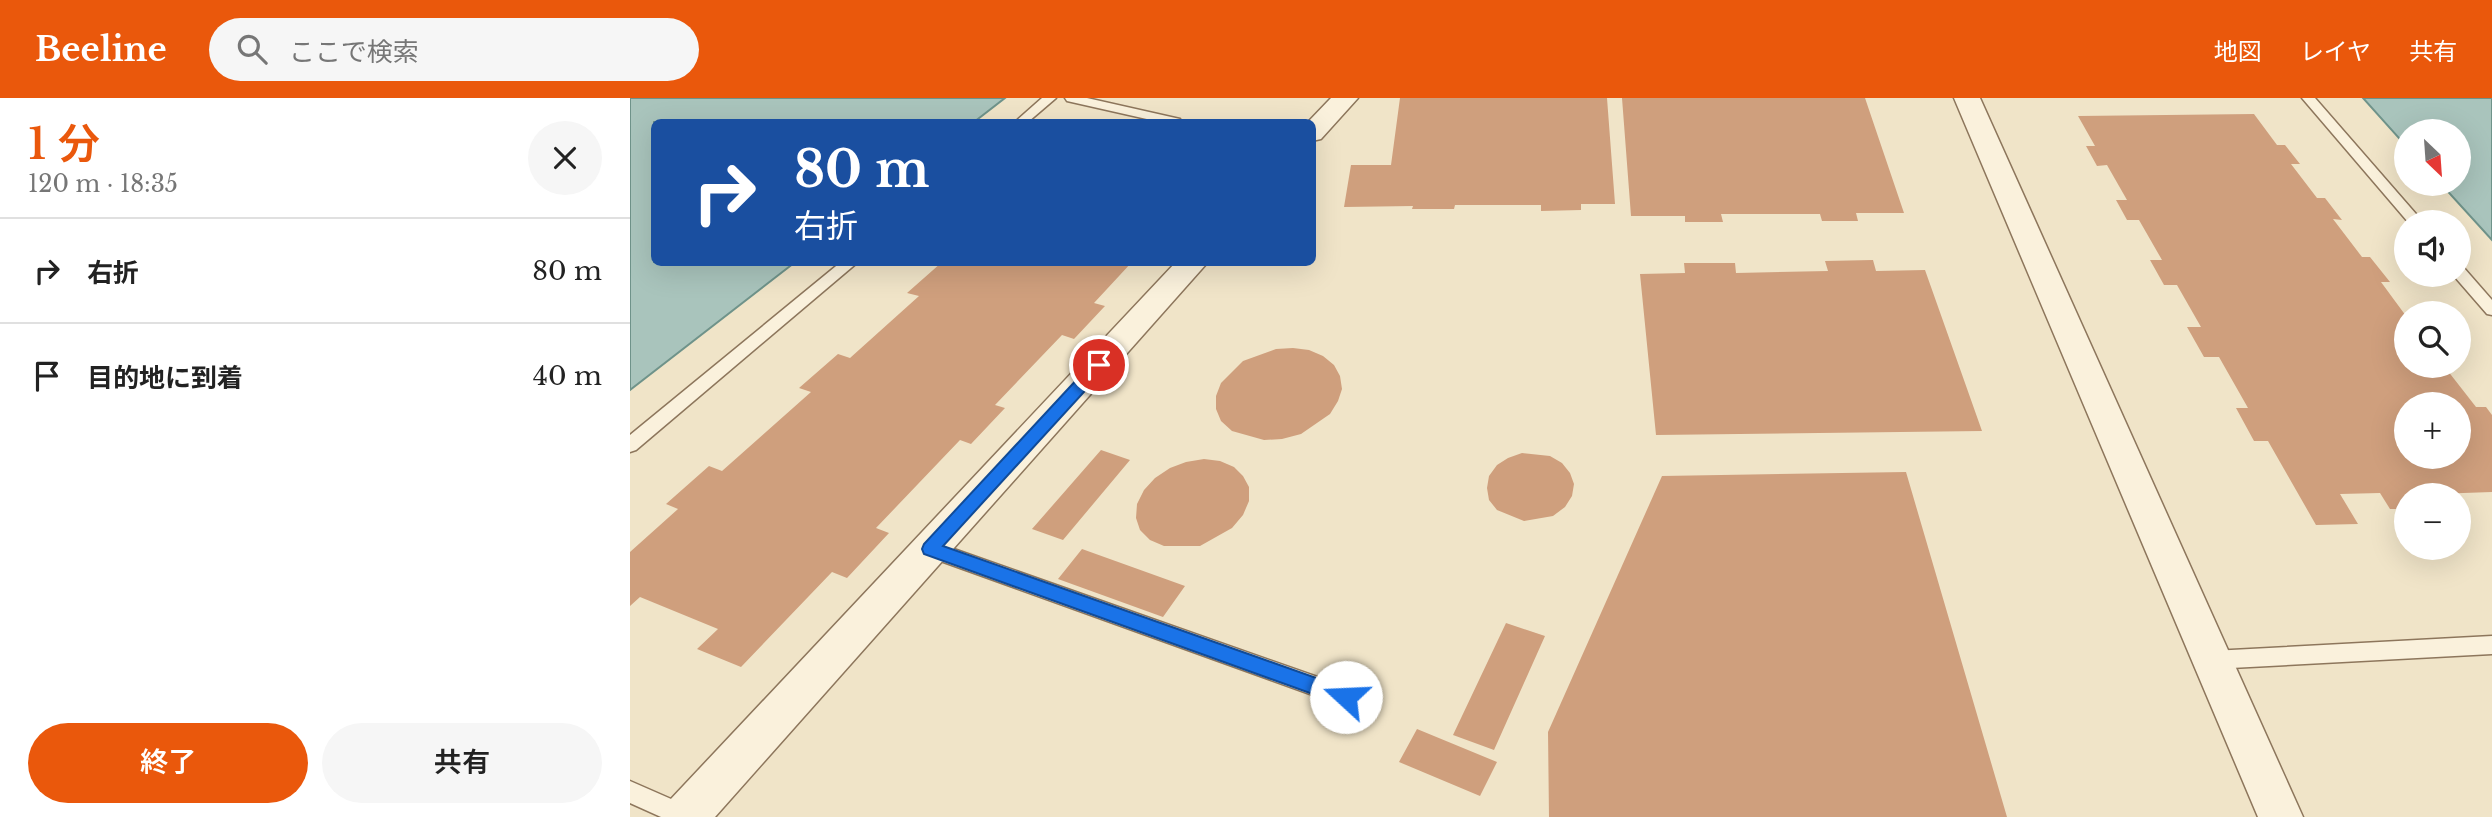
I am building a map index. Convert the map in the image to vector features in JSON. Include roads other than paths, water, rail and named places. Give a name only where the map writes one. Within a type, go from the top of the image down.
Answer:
[{"type":"street","points":[[1316,129],[1345,98]]},
{"type":"street","points":[[1967,98],[2281,817]]},
{"type":"street","points":[[685,817],[1189,266]]},
{"type":"lane","points":[[1025,119],[1050,98]]},
{"type":"lane","points":[[1071,98],[1162,119]]},
{"type":"lane","points":[[2308,98],[2406,210]]},
{"type":"lane","points":[[630,445],[846,266]]},
{"type":"lane","points":[[2471,286],[2492,310]]},
{"type":"lane","points":[[930,549],[1346,697]]},
{"type":"lane","points":[[2213,660],[2492,645]]},
{"type":"lane","points":[[630,792],[685,817]]},
{"type":"water","points":[[630,98],[1005,98],[978,119],[651,119],[651,266],[790,266],[630,390]]},
{"type":"water","points":[[2363,98],[2492,98],[2492,240],[2471,217],[2471,210],[2465,210],[2452,196],[2471,196],[2471,119],[2394,119],[2394,133]]}]
